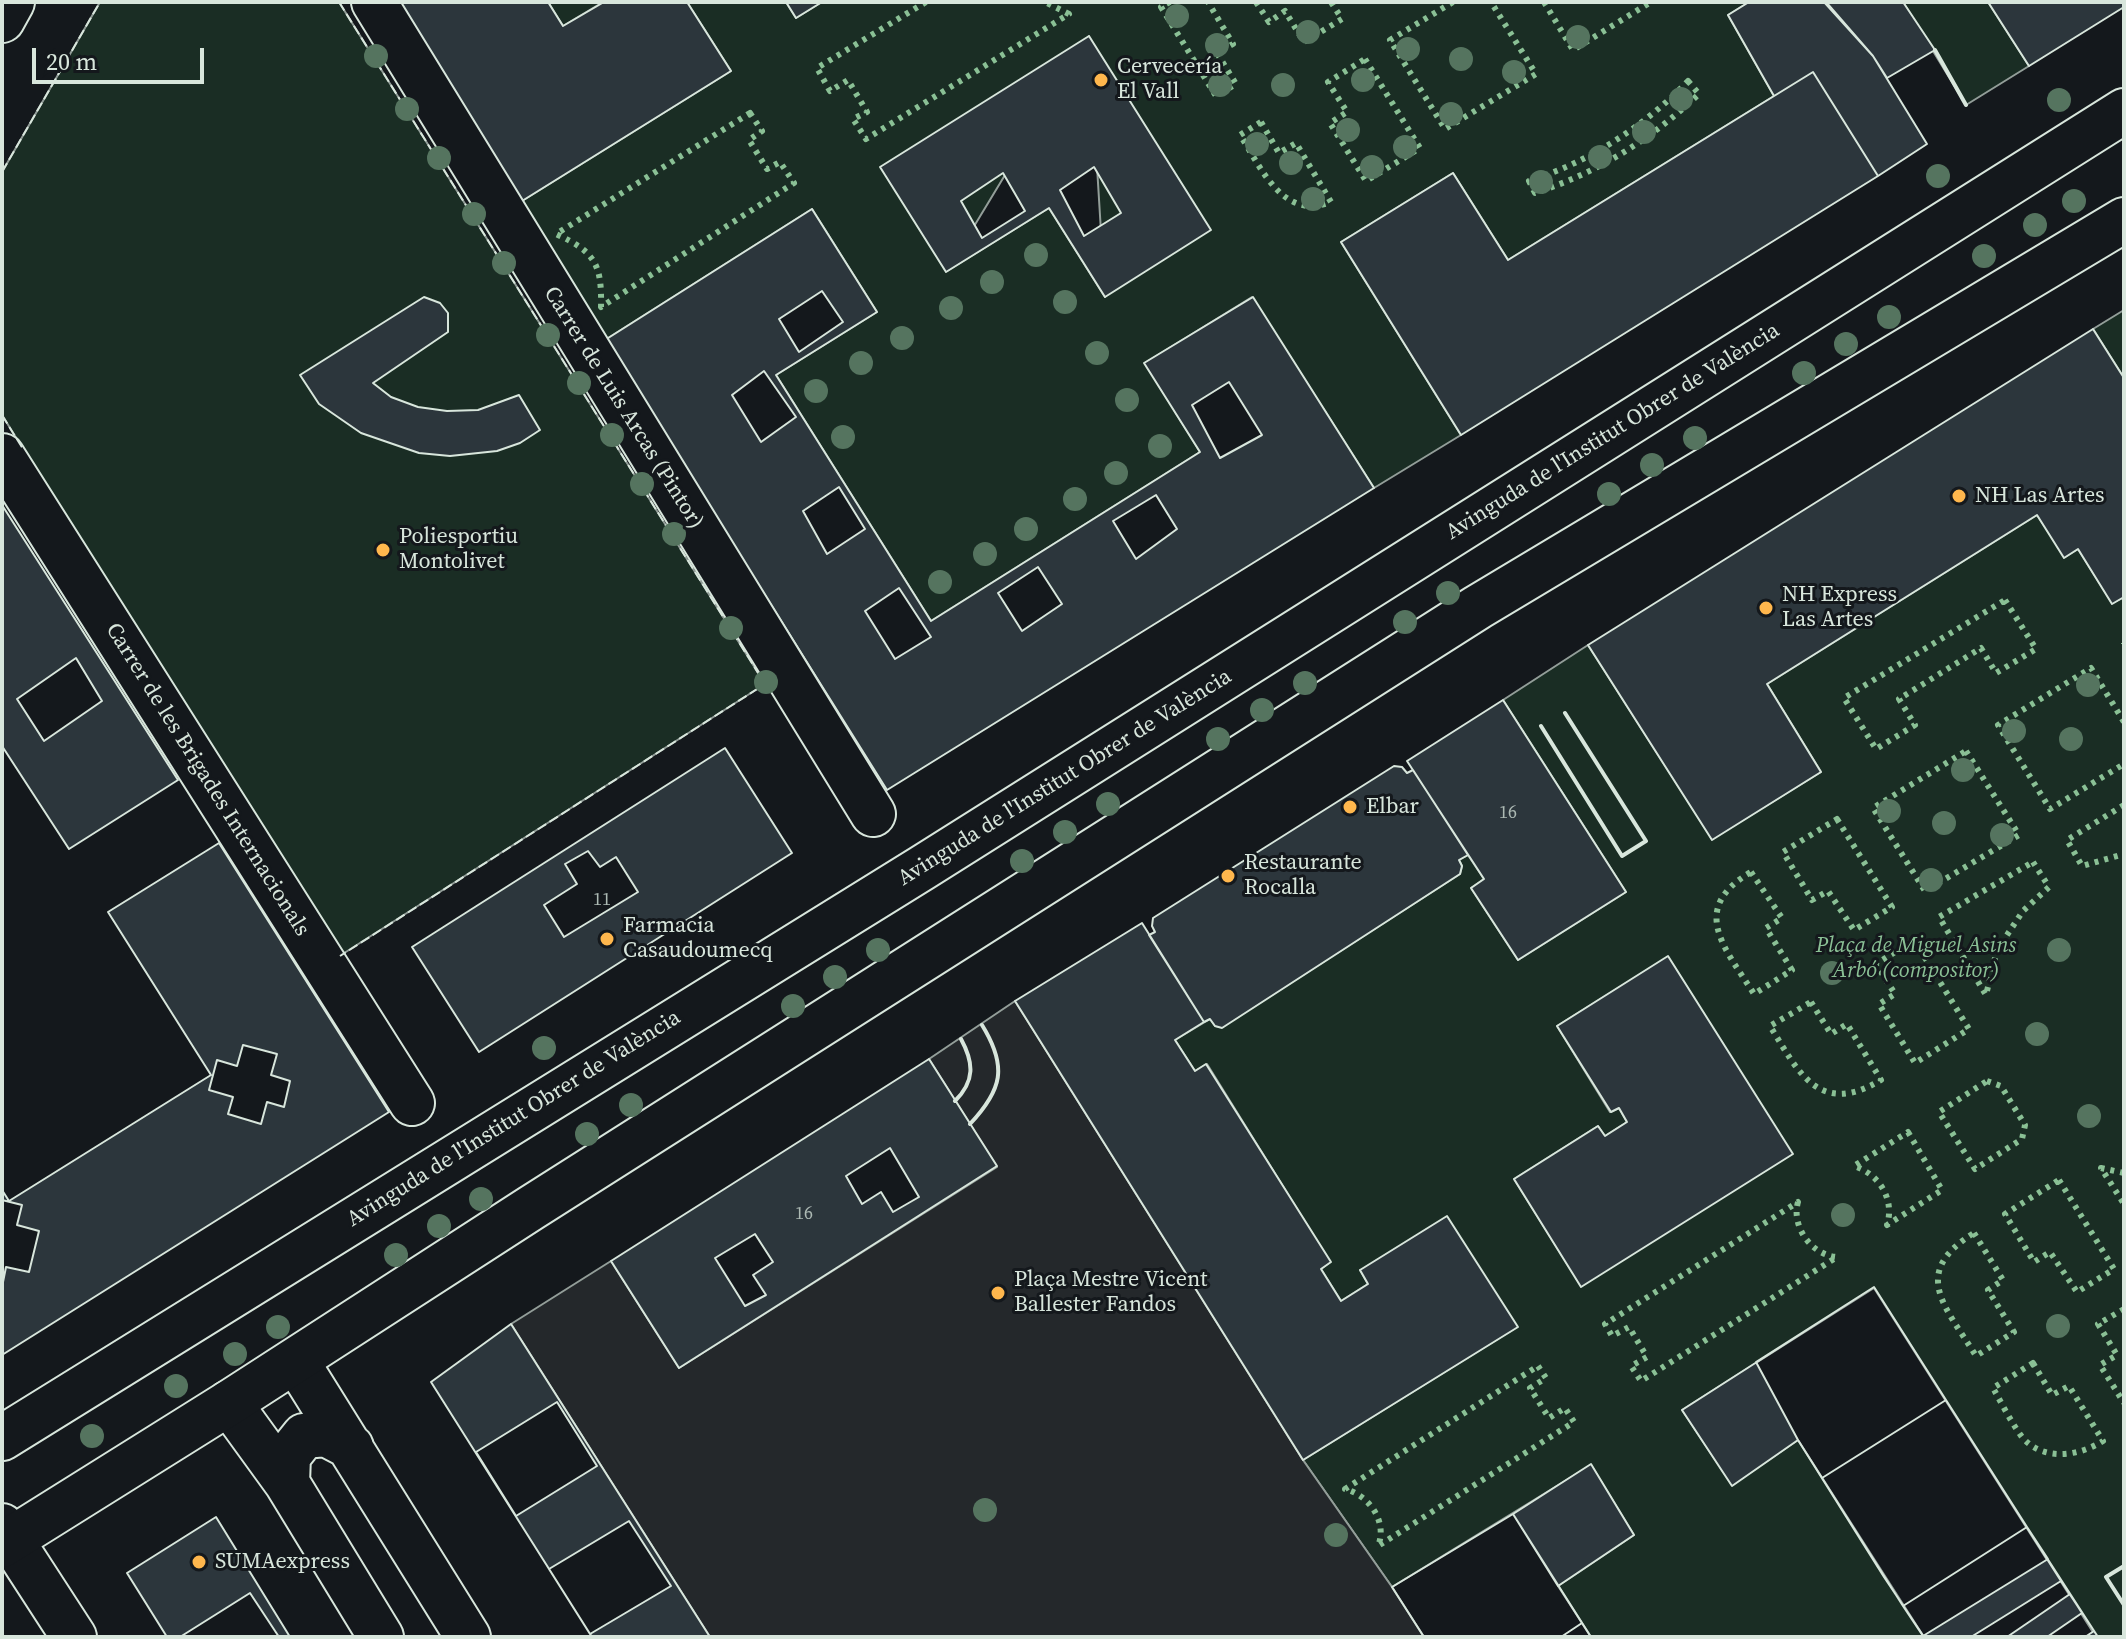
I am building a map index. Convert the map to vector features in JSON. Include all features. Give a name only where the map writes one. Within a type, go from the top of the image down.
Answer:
[{"type":"main road","points":[[2,20],[12,2]]},
{"type":"main road","name":"Carrer de Luis Arcas (Pintor)","points":[[374,2],[873,814]]},
{"type":"main road","name":"Avinguda de l'Institut Obrer de València","points":[[2,1438],[922,868],[2124,111]]},
{"type":"main road","points":[[74,1637],[5,1537],[296,1361],[1465,615],[2124,220]]},
{"type":"main road","name":"Carrer de les Brigades Internacionals","points":[[2,456],[412,1103]]},
{"type":"main road","points":[[296,1361],[468,1637]]},
{"type":"main road","points":[[229,1403],[287,1483],[381,1637]]},
{"type":"main road","points":[[287,1483],[288,1456],[304,1436],[326,1434],[351,1447]]},
{"type":"green space","name":"Poliesportiu Montolivet","points":[[100,2],[339,2],[765,684],[338,957],[2,415],[2,172]]},
{"type":"green space","points":[[548,2],[603,2],[563,26]]},
{"type":"green space","points":[[687,2],[786,2],[796,18],[822,2],[1749,2],[1728,15],[1774,96],[1508,260],[1453,173],[1341,242],[1461,435],[1374,488],[1252,297],[1145,363],[1200,452],[931,621],[776,375],[877,312],[812,209],[605,340],[522,201],[731,71]],"holes":[[[1089,36],[1105,297],[1049,208],[947,271]]]},
{"type":"green space","points":[[1903,2],[1988,2],[2029,66],[1966,105]]},
{"type":"green space","points":[[2124,310],[2124,378],[2093,329]]},
{"type":"green space","name":"Plaça de Miguel Asins Arbó (compositor)","points":[[2037,515],[2065,557],[2078,549],[2112,603],[2124,597],[2124,1637],[2096,1637],[1874,1288],[1682,1410],[1732,1485],[1798,1440],[1924,1637],[1591,1637],[1558,1586],[1634,1535],[1591,1465],[1392,1587],[1303,1460],[1517,1327],[1360,1270],[1368,1284],[1341,1301],[1321,1269],[1330,1262],[1207,1064],[1195,1071],[1175,1040],[1210,1019],[1215,1026],[1222,1027],[1460,874],[1462,866],[1459,860],[1468,855],[1484,879],[1471,888],[1518,960],[1626,892],[1503,700],[1588,645],[1712,839],[1821,772],[1767,684]],"holes":[[[1668,957],[1792,1154],[1581,1286],[1514,1179],[1598,1126],[1605,1136],[1627,1122],[1619,1108],[1610,1112],[1557,1026]]]},
{"type":"shaded area","name":"Plaça Mestre Vicent Ballester Fandos","points":[[1015,1001],[1303,1460],[1424,1637],[710,1637],[511,1324],[611,1261],[679,1368],[997,1167],[929,1059]]},
{"type":"building","points":[[400,2],[548,2],[563,26],[604,2],[687,2],[731,71],[522,201]]},
{"type":"building","points":[[786,2],[822,2],[796,18]]},
{"type":"building","points":[[1749,2],[1824,2],[1873,56],[1927,144],[1878,176],[1813,72],[1774,96],[1728,15]]},
{"type":"building","points":[[1826,2],[1903,2],[1935,50],[1887,78],[1873,56]]},
{"type":"building","points":[[1988,2],[2124,2],[2124,7],[2029,66]]},
{"type":"building","points":[[1089,36],[1211,230],[1105,297],[1049,208],[946,272],[880,167]]},
{"type":"building","points":[[1813,72],[1878,176],[1461,435],[1341,242],[1453,173],[1508,260]]},
{"type":"building","points":[[1094,167],[1121,213],[1084,236],[1060,190]]},
{"type":"building","points":[[1003,173],[1025,211],[982,238],[961,201]]},
{"type":"building","points":[[812,209],[877,312],[776,375],[931,621],[1200,452],[1144,363],[1253,297],[1374,488],[887,790],[605,340]]},
{"type":"building","points":[[822,291],[843,322],[799,352],[779,319]]},
{"type":"building","points":[[424,297],[440,303],[448,313],[448,332],[373,383],[391,397],[418,407],[447,411],[478,410],[519,395],[540,430],[520,443],[497,451],[450,456],[419,453],[361,433],[319,404],[300,375]]},
{"type":"building","points":[[2093,329],[2124,378],[2124,597],[2112,604],[2078,549],[2064,558],[2037,515],[1767,684],[1821,772],[1712,840],[1588,645]]},
{"type":"building","points":[[764,371],[796,417],[761,442],[732,395]]},
{"type":"building","points":[[1229,382],[1262,435],[1220,458],[1192,405]]},
{"type":"building","points":[[839,487],[865,529],[827,554],[803,511]]},
{"type":"building","points":[[1156,495],[1177,529],[1136,559],[1113,521]]},
{"type":"building","points":[[2,505],[178,780],[69,849],[2,746]]},
{"type":"building","points":[[1038,567],[1062,604],[1022,631],[998,593]]},
{"type":"building","points":[[899,588],[931,637],[895,659],[865,611]]},
{"type":"building","points":[[76,658],[102,701],[44,741],[17,699]]},
{"type":"building","points":[[1503,700],[1626,892],[1518,960],[1471,888],[1484,879],[1407,761]]},
{"type":"building","points":[[725,748],[792,853],[479,1052],[412,947]]},
{"type":"building","points":[[1394,766],[1402,767],[1407,773],[1413,770],[1468,855],[1459,860],[1462,866],[1460,874],[1222,1028],[1215,1026],[1210,1019],[1204,1022],[1149,935],[1155,932],[1153,918]]},
{"type":"building","points":[[219,843],[389,1112],[2,1355],[2,1190],[9,1201],[211,1075],[108,912]]},
{"type":"building","points":[[588,851],[600,867],[616,857],[638,892],[564,937],[544,905],[577,884],[565,864]]},
{"type":"building","points":[[1142,923],[1204,1022],[1175,1040],[1195,1071],[1206,1064],[1331,1262],[1321,1269],[1341,1301],[1368,1284],[1360,1270],[1447,1216],[1518,1327],[1303,1460],[1015,1001]]},
{"type":"building","points":[[1668,956],[1793,1154],[1581,1287],[1514,1179],[1598,1126],[1605,1136],[1627,1122],[1619,1108],[1611,1112],[1557,1026]]},
{"type":"building","points":[[243,1045],[277,1054],[271,1075],[290,1081],[284,1107],[267,1102],[261,1124],[228,1114],[233,1097],[209,1090],[217,1060],[237,1066]]},
{"type":"building","points":[[929,1059],[997,1166],[679,1368],[611,1261]]},
{"type":"building","points":[[890,1148],[919,1197],[893,1212],[881,1192],[862,1204],[846,1176]]},
{"type":"building","points":[[2,1200],[22,1205],[17,1225],[39,1231],[29,1272],[6,1267],[3,1282]]},
{"type":"building","points":[[755,1234],[773,1262],[753,1275],[766,1295],[745,1306],[715,1258]]},
{"type":"building","points":[[1874,1287],[2098,1637],[1924,1637],[1884,1577],[1798,1440],[1756,1362]]},
{"type":"building","points":[[1874,1287],[1946,1400],[1822,1478],[1798,1440],[1732,1486],[1682,1410]]},
{"type":"building","points":[[511,1324],[710,1637],[592,1637],[431,1382]]},
{"type":"building","points":[[1946,1400],[2027,1527],[1903,1606],[1822,1478]]},
{"type":"building","points":[[557,1402],[597,1466],[516,1516],[476,1452]]},
{"type":"building","points":[[1591,1464],[1634,1535],[1558,1586],[1513,1514]]},
{"type":"building","points":[[1513,1514],[1591,1637],[1424,1637],[1392,1587]]},
{"type":"building","points":[[1513,1514],[1582,1623],[1561,1637],[1424,1637],[1392,1587]]},
{"type":"building","points":[[216,1517],[290,1637],[167,1637],[127,1573]]},
{"type":"building","points":[[629,1521],[671,1586],[590,1634],[549,1569]]},
{"type":"building","points":[[2027,1527],[2098,1637],[1924,1637],[1903,1606]]},
{"type":"building","points":[[2027,1527],[2098,1637],[1924,1637],[1903,1606]]},
{"type":"building","points":[[2027,1527],[2048,1559],[1923,1636],[1903,1606]]},
{"type":"building","points":[[2027,1527],[2061,1581],[1971,1637],[1924,1637],[1903,1606]]},
{"type":"building","points":[[2027,1527],[2070,1594],[2007,1637],[1924,1637],[1903,1606]]},
{"type":"building","points":[[2027,1527],[2082,1613],[2047,1637],[1924,1637],[1903,1606]]},
{"type":"building","points":[[2027,1527],[2094,1631],[2085,1637],[1924,1637],[1903,1606]]},
{"type":"building","points":[[2027,1527],[2098,1637],[1924,1637],[1903,1606]]},
{"type":"building","points":[[2027,1527],[2098,1637],[1924,1637],[1903,1606]]},
{"type":"building","points":[[250,1593],[279,1637],[180,1637]]},
{"type":"building","points":[[1582,1623],[1591,1637],[1561,1637]]},
{"type":"hedge","points":[[926,2],[817,68],[830,91],[848,80],[867,112],[853,119],[866,139],[1069,14],[1045,2]]},
{"type":"hedge","points":[[1170,2],[1161,7],[1216,96],[1236,84],[1217,53],[1233,44],[1208,2]]},
{"type":"hedge","points":[[1256,2],[1269,22],[1285,11],[1304,42],[1342,19],[1331,2]]},
{"type":"hedge","points":[[1453,2],[1390,40],[1445,129],[1536,74],[1491,2]]},
{"type":"hedge","points":[[1544,2],[1573,50],[1651,2]]},
{"type":"hedge","points":[[1365,59],[1420,148],[1366,181],[1330,123],[1347,112],[1328,82],[1365,59]]},
{"type":"hedge","points":[[1688,81],[1699,94],[1662,126],[1602,165],[1535,193],[1529,181],[1573,164],[1615,141],[1653,113],[1688,81]]},
{"type":"hedge","points":[[750,113],[762,131],[749,140],[767,169],[780,162],[794,183],[601,307],[600,280],[594,261],[580,247],[556,234],[750,113]]},
{"type":"hedge","points":[[1261,122],[1279,153],[1296,143],[1331,202],[1314,206],[1300,204],[1276,188],[1240,135],[1261,122]]},
{"type":"hedge","points":[[2005,600],[2036,649],[1996,673],[1981,648],[1899,699],[1915,725],[1876,749],[1844,698],[2005,600]]},
{"type":"hedge","points":[[2124,722],[2091,668],[1998,725],[2050,809],[2124,764]]},
{"type":"hedge","points":[[1966,751],[2019,835],[1925,891],[1873,808],[1966,751]]},
{"type":"hedge","points":[[2124,805],[2067,840],[2082,866],[2124,854]]},
{"type":"hedge","points":[[1837,819],[1892,907],[1854,930],[1828,891],[1812,900],[1783,852],[1837,819]]},
{"type":"hedge","points":[[2033,862],[2049,887],[2023,911],[1997,950],[1986,995],[1939,917],[2033,862]]},
{"type":"hedge","points":[[1751,872],[1782,918],[1766,928],[1792,970],[1754,994],[1724,945],[1718,930],[1717,915],[1721,900],[1732,886],[1751,872]]},
{"type":"hedge","points":[[1914,940],[1969,1029],[1915,1063],[1879,1004],[1895,994],[1876,964],[1914,940]]},
{"type":"hedge","points":[[1811,1002],[1831,1034],[1847,1024],[1881,1080],[1842,1094],[1826,1092],[1802,1073],[1770,1026],[1811,1002]]},
{"type":"hedge","points":[[1987,1081],[2001,1086],[2025,1125],[2022,1139],[1975,1169],[1939,1112],[1987,1081]]},
{"type":"hedge","points":[[1908,1132],[1942,1190],[1887,1225],[1889,1206],[1883,1189],[1871,1175],[1854,1166],[1908,1132]]},
{"type":"hedge","points":[[2124,1173],[2101,1168],[2124,1204]]},
{"type":"hedge","points":[[2059,1180],[2114,1269],[2077,1292],[2050,1252],[2034,1262],[2005,1214],[2059,1180]]},
{"type":"hedge","points":[[1798,1202],[1797,1220],[1805,1238],[1819,1251],[1837,1257],[1641,1381],[1631,1366],[1647,1357],[1629,1327],[1612,1336],[1605,1324],[1798,1202]]},
{"type":"hedge","points":[[1974,1233],[2003,1280],[1988,1290],[2014,1332],[1976,1356],[1945,1306],[1938,1277],[1943,1262],[1954,1248],[1974,1233]]},
{"type":"hedge","points":[[2124,1309],[2098,1324],[2117,1355],[2100,1365],[2124,1403]]},
{"type":"hedge","points":[[2033,1363],[2052,1395],[2069,1386],[2103,1441],[2083,1450],[2061,1454],[2040,1450],[2022,1437],[1993,1388],[2033,1363]]},
{"type":"hedge","points":[[1538,1366],[1546,1378],[1530,1388],[1549,1418],[1565,1408],[1574,1422],[1378,1546],[1380,1528],[1374,1511],[1362,1497],[1345,1489],[1538,1366]]},
{"type":"fence","points":[[2,172],[100,2]]},
{"type":"fence","points":[[339,2],[765,684],[340,956]]},
{"type":"fence","points":[[2,415],[23,449]]},
{"type":"wall","points":[[1935,50],[1966,105]]},
{"type":"wall","points":[[1541,726],[1622,856],[1646,841],[1565,713]]},
{"type":"wall","points":[[970,1124],[989,1100],[998,1078],[996,1053],[982,1025]]},
{"type":"wall","points":[[955,1101],[962,1094],[970,1072],[961,1039]]},
{"type":"wall","points":[[2124,1566],[2106,1577],[2124,1605]]},
{"type":"place","name":"Cervecería El Vall","points":[[1101,80]]},
{"type":"place","name":"NH Las Artes","points":[[1959,496]]},
{"type":"place","name":"Poliesportiu Montolivet","points":[[383,550]]},
{"type":"place","name":"NH Express Las Artes","points":[[1766,608]]},
{"type":"place","name":"Elbar","points":[[1350,807]]},
{"type":"place","name":"Restaurante Rocalla","points":[[1228,876]]},
{"type":"place","name":"Farmacia Casaudoumecq","points":[[607,939]]},
{"type":"place","name":"Plaça Mestre Vicent Ballester Fandos","points":[[998,1293]]},
{"type":"place","name":"SUMAexpress","points":[[199,1562]]}]
